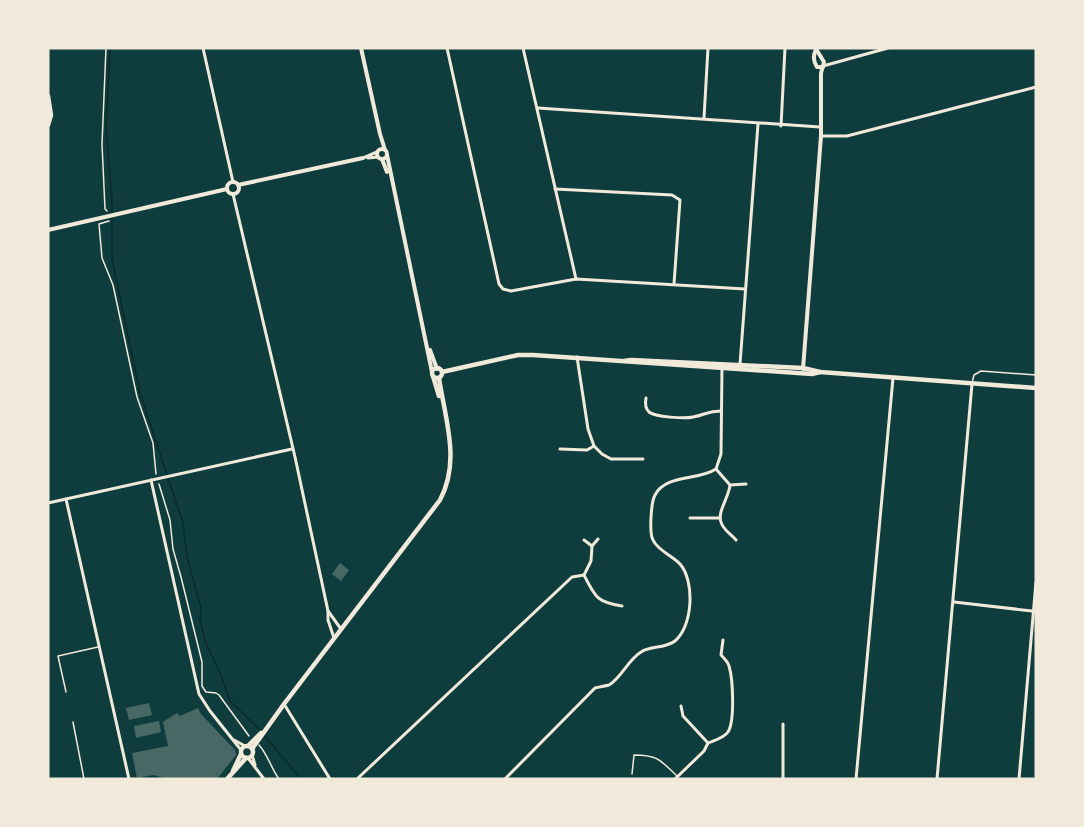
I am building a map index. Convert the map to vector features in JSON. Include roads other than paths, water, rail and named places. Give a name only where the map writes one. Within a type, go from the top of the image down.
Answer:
[{"type":"main road","points":[[48,96],[51,115],[48,125]]},
{"type":"main road","points":[[227,779],[440,500],[447,486],[452,460],[437,373],[518,355],[820,372],[1036,388]]},
{"type":"street","points":[[203,48],[233,182],[238,185],[386,153]]},
{"type":"street","points":[[361,48],[426,338],[437,373]]},
{"type":"street","points":[[447,48],[499,284],[503,289],[511,291],[576,279],[745,289]]},
{"type":"street","points":[[523,48],[576,279]]},
{"type":"street","points":[[704,118],[708,48]]},
{"type":"street","points":[[781,126],[784,48]]},
{"type":"street","points":[[816,49],[814,62],[817,67],[888,48]]},
{"type":"street","points":[[803,371],[821,136],[823,66]]},
{"type":"street","points":[[821,136],[847,136],[1036,87]]},
{"type":"street","points":[[538,108],[821,127]]},
{"type":"street","points":[[740,368],[758,124]]},
{"type":"street","points":[[380,134],[379,155],[390,178]]},
{"type":"street","points":[[379,155],[386,153]]},
{"type":"street","points":[[227,189],[228,184],[233,182]]},
{"type":"street","points":[[233,194],[238,191],[238,185]]},
{"type":"street","points":[[227,189],[233,194],[293,449],[328,611],[328,620],[334,638]]},
{"type":"street","points":[[48,230],[227,189]]},
{"type":"street","points":[[555,189],[672,195],[680,200],[674,284]]},
{"type":"street","points":[[577,357],[588,429],[594,446],[611,459],[643,459]]},
{"type":"street","points":[[504,779],[595,688],[609,684],[640,652],[661,647],[676,640],[683,630],[690,608],[691,592],[682,566],[659,548],[652,537],[652,506],[661,486],[669,482],[709,474],[716,469],[721,454],[722,367]]},
{"type":"street","points":[[856,779],[893,378]]},
{"type":"street","points":[[937,779],[972,384]]},
{"type":"street","points":[[646,398],[647,409],[659,415],[692,418],[705,412],[721,411]]},
{"type":"street","points":[[560,449],[587,450],[594,446]]},
{"type":"street","points":[[48,503],[293,449]]},
{"type":"street","points":[[716,469],[730,485],[720,518],[726,530],[736,540]]},
{"type":"street","points":[[151,480],[200,693],[210,712],[247,752],[264,779]]},
{"type":"street","points":[[730,485],[746,484]]},
{"type":"street","points":[[66,499],[129,779]]},
{"type":"street","points":[[690,518],[720,518]]},
{"type":"street","points":[[357,779],[572,578],[584,575],[591,561],[592,546],[598,539]]},
{"type":"street","points":[[584,540],[592,546]]},
{"type":"street","points":[[584,575],[592,593],[599,600],[622,606]]},
{"type":"street","points":[[1019,779],[1036,582]]},
{"type":"street","points":[[953,602],[1032,611]]},
{"type":"street","points":[[328,611],[341,629]]},
{"type":"street","points":[[676,778],[704,751],[708,743],[724,737],[730,730],[732,683],[728,662],[721,655],[723,640]]},
{"type":"street","points":[[284,704],[330,779]]},
{"type":"street","points":[[681,706],[683,716],[708,743]]},
{"type":"street","points":[[783,724],[783,779]]},
{"type":"lane","points":[[972,384],[974,375],[981,371],[1036,375]]},
{"type":"lane","points":[[66,692],[58,656],[99,647]]},
{"type":"lane","points":[[73,722],[84,779]]},
{"type":"lane","points":[[632,774],[634,755],[650,755],[660,759],[676,778]]},
{"type":"waterway","points":[[110,48],[106,128],[112,199],[112,259],[140,393],[183,523],[187,557],[201,608],[200,620],[205,641],[230,701],[262,732]]},
{"type":"waterway","points":[[265,736],[301,779]]}]
